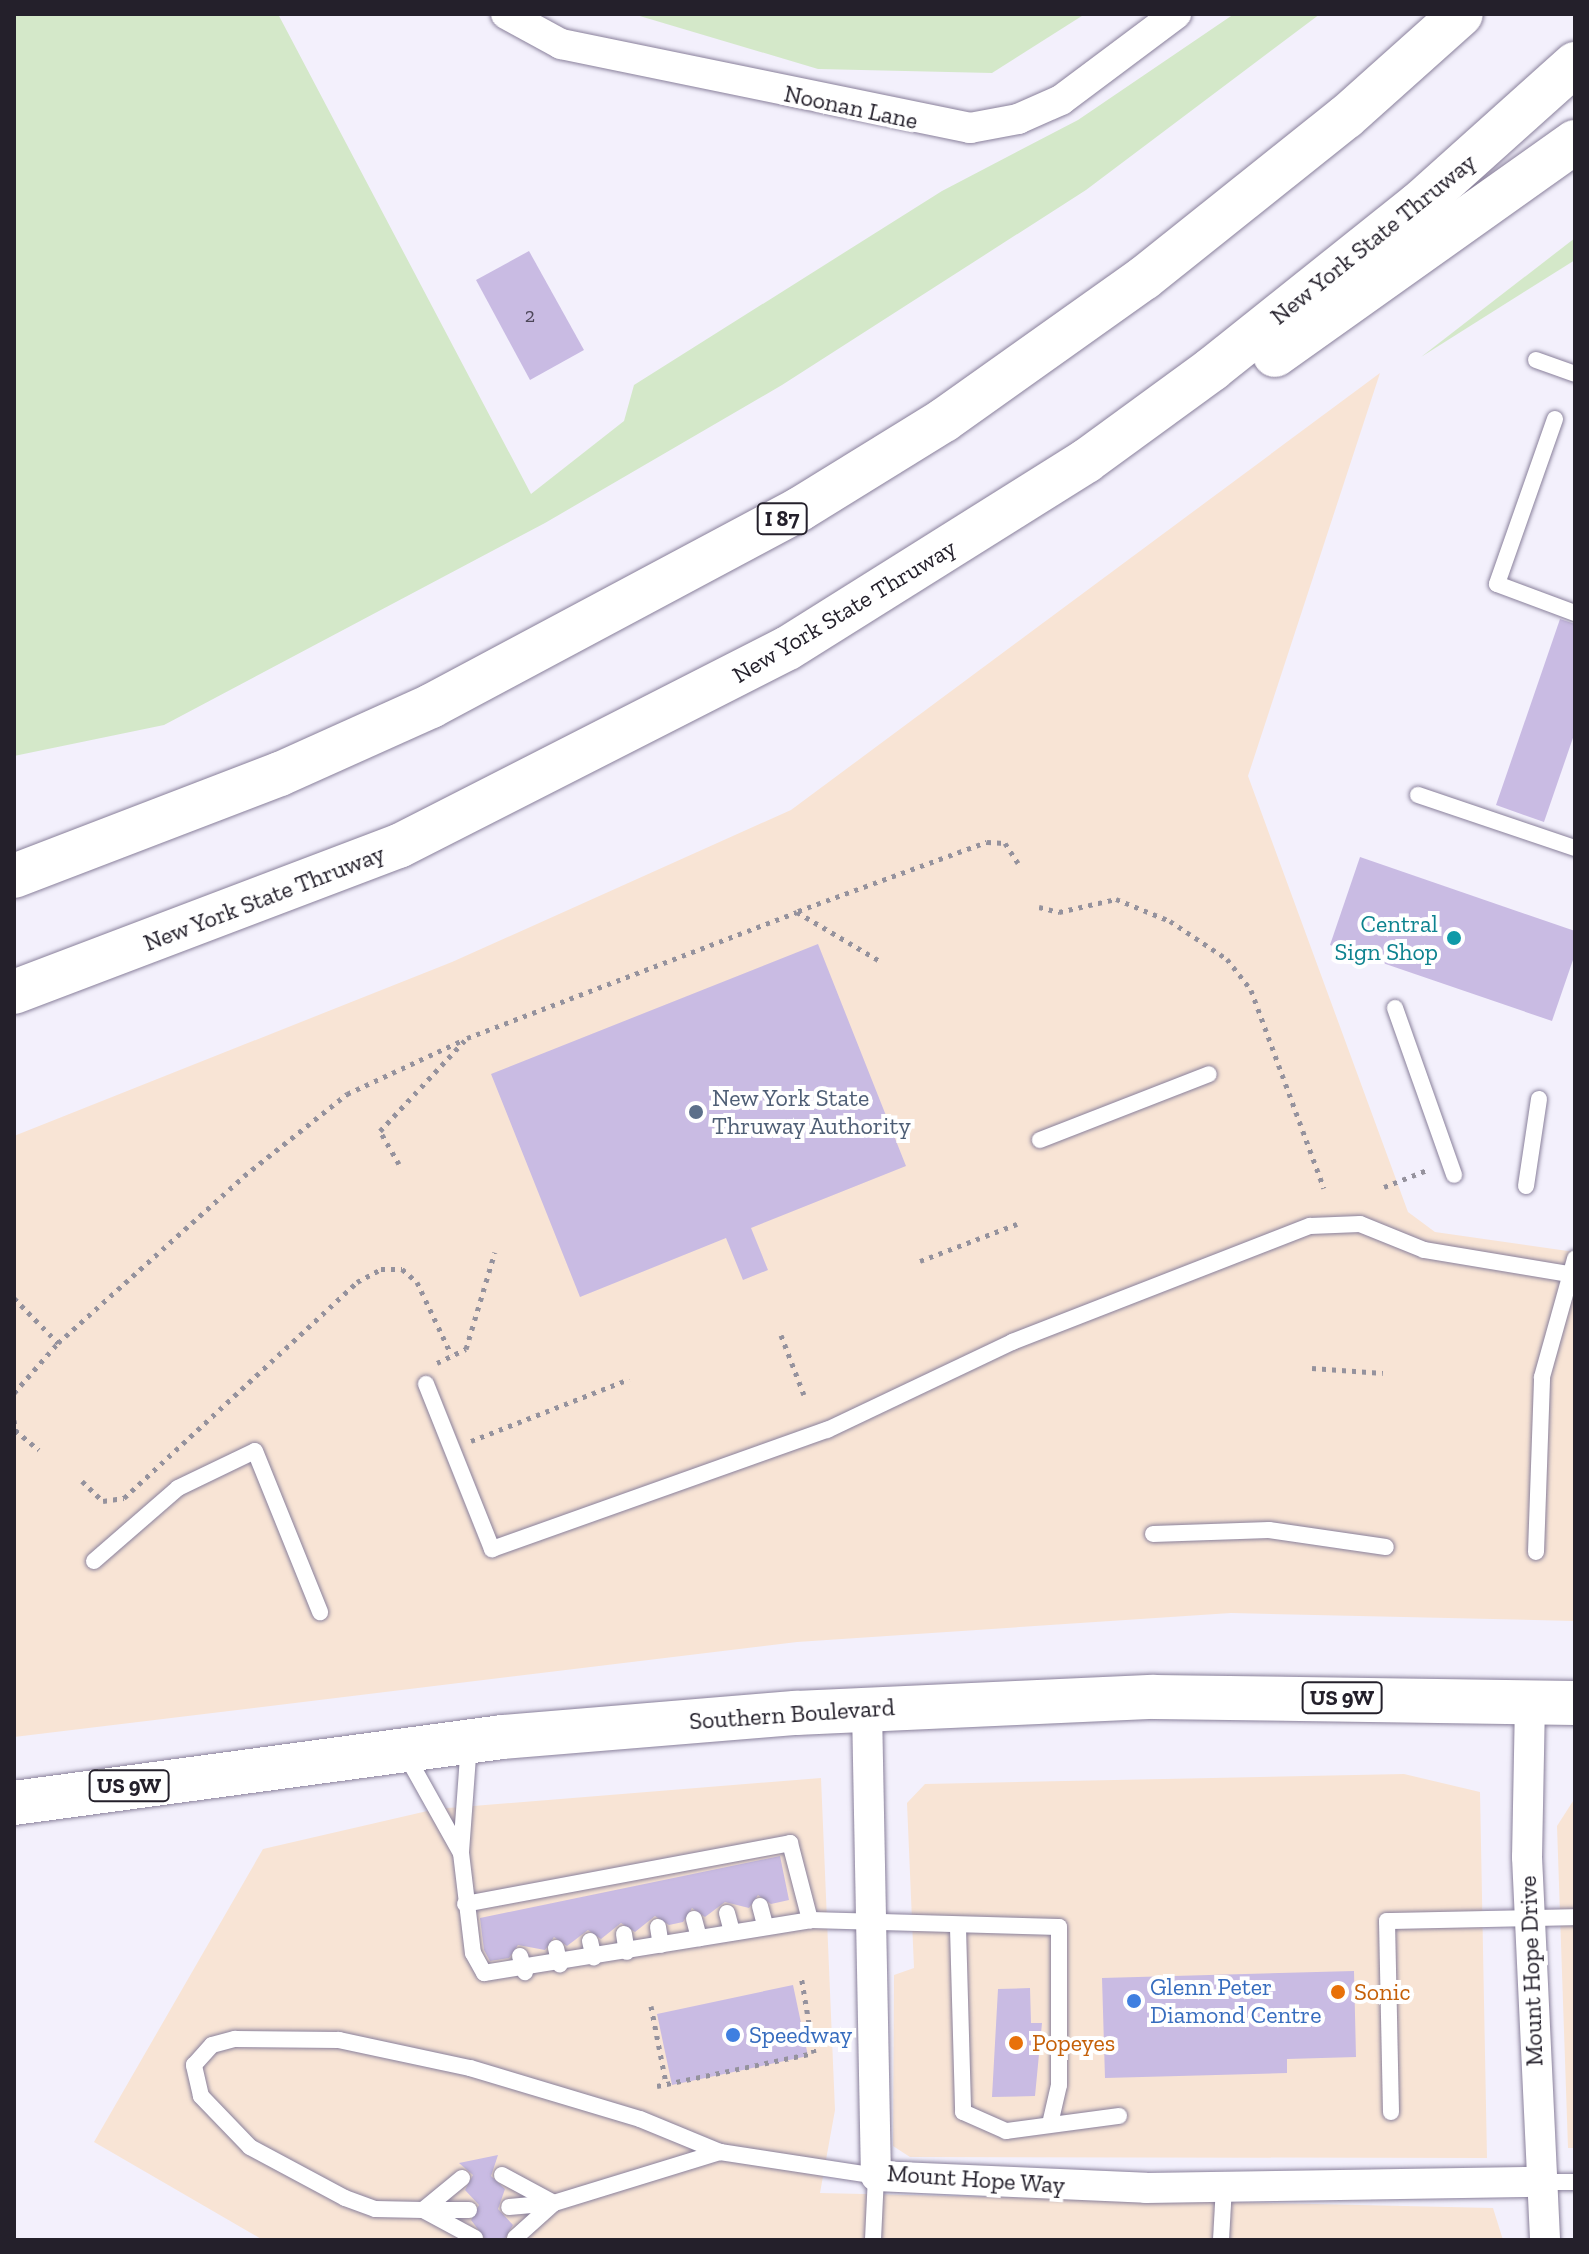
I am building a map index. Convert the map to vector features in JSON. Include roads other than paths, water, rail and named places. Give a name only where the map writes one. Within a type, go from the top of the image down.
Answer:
[{"type":"main road","name":"I 87","points":[[14,876],[206,804],[419,712],[602,621],[800,509],[956,412],[1144,278],[1335,127],[1461,14]]},
{"type":"main road","name":"New York State Thruway","points":[[14,992],[260,904],[557,772],[788,648],[1086,461],[1351,261],[1575,64]]},
{"type":"main road","points":[[1086,461],[1129,459],[1575,142]]},
{"type":"main road","name":"Southern Boulevard","points":[[14,1803],[469,1741],[867,1709],[1154,1697],[1575,1703]]},
{"type":"street","name":"Noonan Lane","points":[[506,14],[561,44],[970,128],[1018,119],[1061,100],[1176,14]]},
{"type":"street","name":"Mount Hope Drive","points":[[1530,1702],[1530,1918],[1545,2240]]},
{"type":"street","name":"Mount Hope Way","points":[[867,1709],[876,2176],[1224,2187],[1540,2182]]},
{"type":"lane","points":[[1536,360],[1575,374]]},
{"type":"lane","points":[[1555,419],[1497,584],[1575,613]]},
{"type":"lane","points":[[1418,795],[1575,848]]},
{"type":"lane","points":[[1395,1008],[1452,1169]]},
{"type":"lane","points":[[1040,1140],[1209,1074]]},
{"type":"lane","points":[[1526,1186],[1539,1099]]},
{"type":"lane","points":[[426,1384],[492,1549],[814,1435],[1012,1342],[1310,1226],[1360,1224],[1424,1250],[1573,1269],[1542,1377],[1536,1552]]},
{"type":"lane","points":[[94,1561],[178,1488],[255,1451],[320,1612]]},
{"type":"lane","points":[[1153,1534],[1269,1530],[1386,1547]]},
{"type":"lane","points":[[469,1741],[461,1853],[465,1904],[477,1966],[484,1973],[558,1956],[594,1958],[765,1925],[810,1920],[958,1928],[1059,1927],[1059,2085],[1051,2121]]},
{"type":"lane","points":[[404,1750],[461,1853]]},
{"type":"lane","points":[[465,1904],[510,1904],[750,1856],[790,1843],[810,1920]]},
{"type":"lane","points":[[760,1906],[765,1925]]},
{"type":"lane","points":[[727,1913],[732,1932]]},
{"type":"lane","points":[[1391,2112],[1387,1921],[1575,1917]]},
{"type":"lane","points":[[694,1919],[699,1938]]},
{"type":"lane","points":[[658,1927],[661,1945]]},
{"type":"lane","points":[[958,1928],[963,2112],[1006,2131],[1051,2121],[1119,2116]]},
{"type":"lane","points":[[624,1934],[627,1952]]},
{"type":"lane","points":[[590,1941],[594,1958]]},
{"type":"lane","points":[[469,2210],[375,2209],[250,2147],[201,2096],[194,2065],[212,2045],[235,2039],[339,2040],[484,2072],[640,2119],[720,2152],[876,2176],[873,2240]]},
{"type":"lane","points":[[509,2207],[554,2203],[720,2152]]},
{"type":"lane","points":[[502,2175],[554,2203]]},
{"type":"lane","points":[[423,2210],[462,2178]]},
{"type":"lane","points":[[1540,2182],[1575,2182]]},
{"type":"lane","points":[[1221,2240],[1224,2187]]},
{"type":"lane","points":[[515,2238],[554,2203]]},
{"type":"lane","points":[[423,2210],[475,2238]]},
{"type":"place","name":"Central Sign Shop","points":[[1454,938]]},
{"type":"place","name":"New York State Thruway Authority","points":[[696,1112]]},
{"type":"place","name":"Sonic","points":[[1338,1992]]},
{"type":"place","name":"Glenn Peter Diamond Centre","points":[[1134,2001]]},
{"type":"place","name":"Speedway","points":[[733,2035]]},
{"type":"place","name":"Popeyes","points":[[1016,2043]]}]
